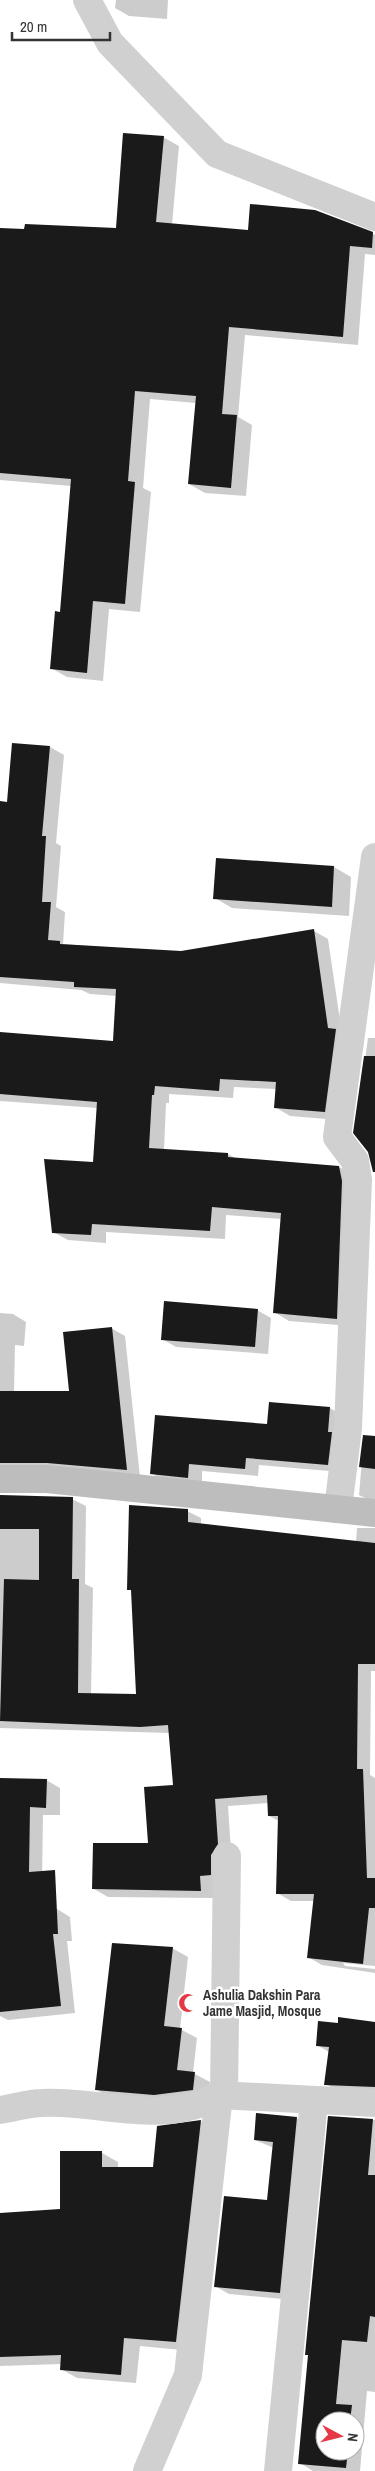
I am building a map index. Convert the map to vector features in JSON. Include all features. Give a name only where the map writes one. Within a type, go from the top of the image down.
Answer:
[{"type":"street","points":[[87,0],[110,43],[217,154],[375,216]]},
{"type":"street","points":[[338,1509],[348,1428],[358,1180],[355,1161],[337,1137],[375,857]]},
{"type":"street","points":[[0,1479],[47,1479],[375,1513]]},
{"type":"street","points":[[147,2471],[188,2375],[221,2095],[227,1856]]},
{"type":"street","points":[[0,2110],[42,2103],[167,2111],[204,2104],[221,2095],[375,2103]]},
{"type":"street","points":[[278,2471],[314,2101]]},
{"type":"building","points":[[123,133],[164,136],[156,222],[248,230],[250,204],[315,210],[373,232],[372,248],[350,246],[343,337],[229,327],[222,414],[237,415],[231,488],[188,484],[196,396],[135,391],[128,481],[135,482],[125,604],[93,601],[87,673],[50,669],[55,611],[60,612],[71,479],[0,473],[0,228],[24,229],[25,224],[116,228]]},
{"type":"building","points":[[12,743],[50,746],[42,836],[46,836],[42,902],[51,902],[48,940],[60,941],[60,944],[181,951],[314,929],[328,1028],[336,1029],[325,1112],[274,1108],[276,1082],[220,1079],[219,1091],[155,1086],[154,1095],[152,1095],[149,1148],[228,1153],[228,1157],[339,1166],[342,1181],[337,1319],[273,1313],[281,1213],[212,1207],[210,1231],[92,1224],[91,1235],[52,1233],[44,1159],[93,1162],[97,1102],[0,1094],[0,1032],[113,1041],[116,989],[74,987],[74,982],[0,977],[0,801],[7,802]]},
{"type":"building","points":[[216,858],[334,866],[332,907],[213,899]]},
{"type":"building","points":[[364,1056],[375,1056],[375,1172],[373,1172],[368,1152],[353,1133]]},
{"type":"building","points":[[164,1301],[258,1309],[255,1347],[161,1340]]},
{"type":"building","points":[[112,1327],[127,1470],[47,1463],[0,1463],[0,1391],[69,1391],[63,1332]]},
{"type":"building","points":[[269,1402],[330,1407],[328,1432],[332,1432],[328,1465],[246,1458],[245,1469],[189,1464],[188,1478],[150,1474],[155,1415],[267,1424]]},
{"type":"building","points":[[363,1435],[375,1436],[375,1469],[359,1467]]},
{"type":"building","points":[[0,1495],[73,1497],[72,1579],[79,1579],[78,1693],[136,1694],[131,1590],[127,1590],[129,1505],[188,1509],[188,1522],[375,1543],[375,1664],[358,1664],[357,1769],[363,1769],[367,1878],[375,1878],[375,1908],[369,1908],[363,1964],[307,1958],[314,1894],[276,1894],[278,1816],[268,1816],[267,1795],[215,1799],[218,1844],[211,1855],[211,1875],[200,1876],[201,1891],[92,1889],[93,1843],[148,1843],[144,1787],[173,1785],[168,1725],[140,1727],[0,1721],[4,1579],[39,1580],[39,1529],[0,1529]]},
{"type":"building","points":[[0,1778],[47,1779],[46,1808],[30,1807],[29,1872],[55,1870],[58,1934],[53,1934],[61,2006],[0,2012]]},
{"type":"building","points":[[112,1943],[173,1947],[164,2026],[182,2028],[177,2070],[195,2072],[193,2090],[154,2095],[95,2090]]},
{"type":"building","points":[[338,2017],[375,2022],[375,2087],[324,2085],[329,2047],[316,2046],[318,2021],[338,2023]]},
{"type":"building","points":[[256,2113],[297,2117],[280,2293],[214,2287],[224,2196],[267,2200],[273,2142],[254,2140]]},
{"type":"building","points":[[328,2116],[373,2119],[368,2175],[375,2175],[375,2317],[370,2316],[367,2342],[342,2340],[336,2404],[352,2405],[351,2411],[315,2411],[315,2461],[347,2461],[346,2468],[298,2464],[308,2355],[305,2355]]},
{"type":"building","points":[[201,2120],[176,2342],[124,2338],[121,2375],[60,2370],[61,2355],[0,2357],[0,2213],[60,2209],[60,2151],[102,2151],[102,2167],[153,2167],[157,2126]]},
{"type":"place","name":"Ashulia Dakshin Para Jame Masjid, Mosque","points":[[188,2003]]}]
